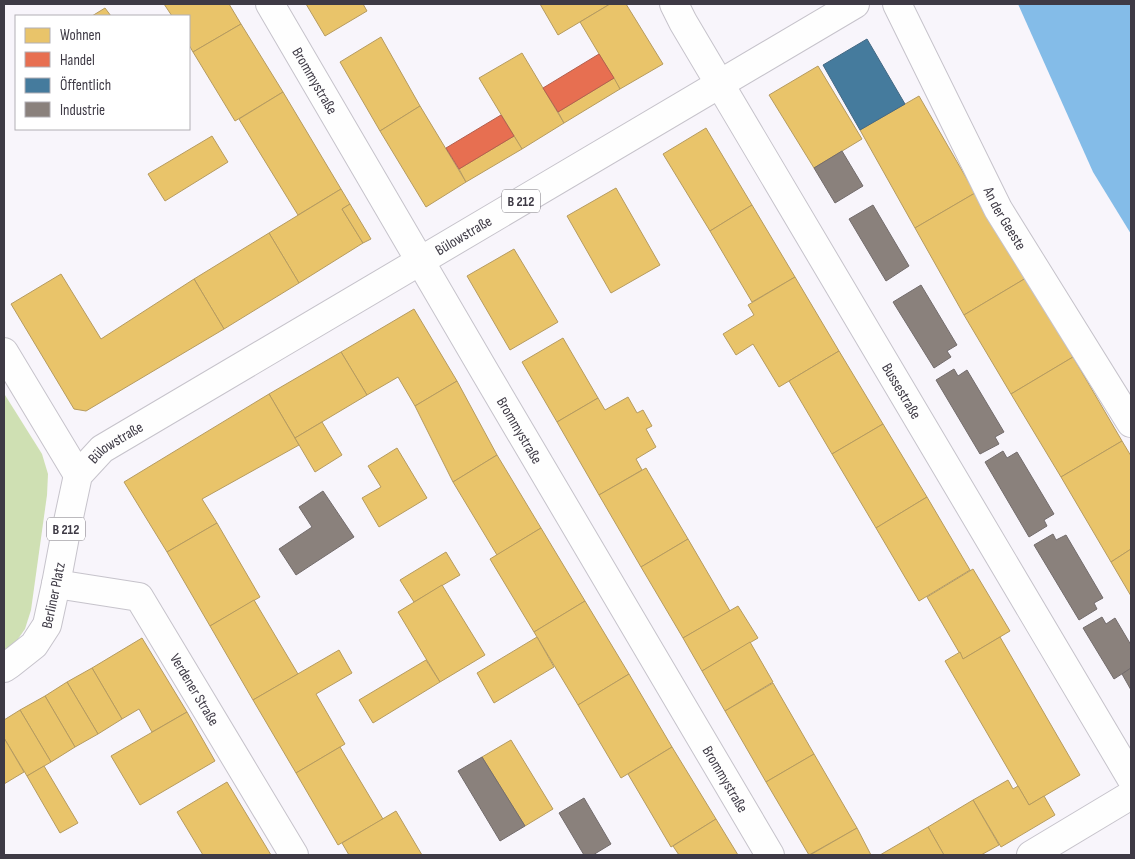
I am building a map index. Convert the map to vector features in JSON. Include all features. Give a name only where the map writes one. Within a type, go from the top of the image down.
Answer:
[{"type":"street","name":"Brommystraße","points":[[270,4],[770,855]]},
{"type":"street","name":"Bussestraße","points":[[674,4],[1131,778]]},
{"type":"street","name":"Bülowstraße","points":[[78,475],[102,449],[855,4]]},
{"type":"street","name":"An der Geeste","points":[[897,4],[998,209],[1131,423]]},
{"type":"street","points":[[4,352],[78,475]]},
{"type":"street","name":"Berliner Platz","points":[[4,668],[34,645],[47,625],[78,475]]},
{"type":"street","name":"Verdener Straße","points":[[56,584],[140,597],[294,855]]},
{"type":"street","points":[[1031,855],[1131,794]]},
{"type":"green space","points":[[4,395],[42,454],[48,474],[47,495],[31,610],[25,629],[13,646],[4,652]]},
{"type":"water","points":[[1018,4],[1131,4],[1131,234],[1093,172]]},
{"type":"building: Wohnen","points":[[164,4],[229,4],[241,24],[193,52],[190,47],[190,15],[171,15]]},
{"type":"building: Wohnen","points":[[306,4],[363,4],[367,11],[325,36]]},
{"type":"building: Wohnen","points":[[540,4],[610,4],[558,35]]},
{"type":"building: Wohnen","points":[[610,4],[626,4],[663,64],[620,89],[580,22]]},
{"type":"building: Wohnen","points":[[105,8],[110,15],[94,15]]},
{"type":"building: Wohnen","points":[[241,24],[283,92],[235,121],[193,52]]},
{"type":"building: Wohnen","points":[[381,37],[420,106],[380,131],[340,62]]},
{"type":"building: Wohnen","points":[[522,53],[564,123],[522,149],[479,78]]},
{"type":"building: Wohnen","points":[[818,66],[862,139],[814,168],[769,95]]},
{"type":"building: Wohnen","points":[[614,78],[620,89],[564,123],[558,112]]},
{"type":"building: Wohnen","points":[[283,92],[341,189],[298,215],[239,119]]},
{"type":"building: Wohnen","points":[[919,96],[975,193],[915,228],[860,130]]},
{"type":"building: Wohnen","points":[[420,106],[466,182],[426,207],[380,131]]},
{"type":"building: Wohnen","points":[[706,128],[752,205],[710,231],[663,154]]},
{"type":"building: Wohnen","points":[[212,136],[228,162],[165,201],[148,174]]},
{"type":"building: Wohnen","points":[[514,136],[522,149],[466,182],[459,169]]},
{"type":"building: Wohnen","points":[[616,188],[660,265],[611,293],[567,216]]},
{"type":"building: Wohnen","points":[[341,189],[350,204],[342,209],[363,243],[299,283],[269,233]]},
{"type":"building: Wohnen","points":[[975,193],[1026,278],[964,315],[915,228]]},
{"type":"building: Wohnen","points":[[350,204],[371,239],[363,243],[342,209]]},
{"type":"building: Wohnen","points":[[752,205],[795,277],[752,302],[710,231]]},
{"type":"building: Wohnen","points":[[269,233],[299,283],[224,329],[194,279]]},
{"type":"building: Wohnen","points":[[514,249],[558,322],[510,350],[467,276]]},
{"type":"building: Wohnen","points":[[61,274],[101,339],[194,279],[224,329],[86,411],[74,409],[11,304]]},
{"type":"building: Wohnen","points":[[795,277],[839,351],[779,387],[753,344],[736,355],[723,334],[754,315],[748,305]]},
{"type":"building: Wohnen","points":[[1026,278],[1073,357],[1011,394],[964,315]]},
{"type":"building: Wohnen","points":[[414,309],[457,381],[415,406],[398,377],[367,395],[341,352]]},
{"type":"building: Wohnen","points":[[563,338],[598,398],[557,422],[522,362]]},
{"type":"building: Wohnen","points":[[839,351],[883,424],[832,454],[789,381]]},
{"type":"building: Wohnen","points":[[341,352],[367,395],[295,438],[269,394]]},
{"type":"building: Wohnen","points":[[1073,357],[1122,441],[1061,477],[1011,394]]},
{"type":"building: Wohnen","points":[[457,381],[497,455],[453,482],[415,406]]},
{"type":"building: Wohnen","points":[[269,394],[299,445],[202,499],[217,523],[167,552],[124,482]]},
{"type":"building: Wohnen","points":[[628,397],[637,413],[643,410],[652,426],[646,429],[656,447],[636,459],[642,470],[599,495],[557,422],[598,398],[605,410]]},
{"type":"building: Wohnen","points":[[322,422],[342,455],[315,472],[295,438]]},
{"type":"building: Wohnen","points":[[883,424],[927,497],[876,528],[832,454]]},
{"type":"building: Wohnen","points":[[1122,441],[1131,456],[1131,549],[1111,562],[1061,477]]},
{"type":"building: Wohnen","points":[[397,448],[427,498],[379,527],[362,498],[381,487],[368,466]]},
{"type":"building: Wohnen","points":[[497,455],[541,528],[497,555],[453,482]]},
{"type":"building: Wohnen","points":[[646,468],[688,539],[641,567],[599,495]]},
{"type":"building: Wohnen","points":[[927,497],[970,570],[919,601],[876,528]]},
{"type":"building: Wohnen","points":[[217,523],[260,597],[210,626],[167,552]]},
{"type":"building: Wohnen","points":[[541,528],[585,601],[534,632],[490,559]]},
{"type":"building: Wohnen","points":[[688,539],[730,611],[683,638],[641,567]]},
{"type":"building: Wohnen","points":[[1131,549],[1131,596],[1111,562]]},
{"type":"building: Wohnen","points":[[446,552],[460,575],[414,602],[400,580]]},
{"type":"building: Wohnen","points":[[973,569],[1010,631],[963,659],[927,597]]},
{"type":"building: Wohnen","points":[[442,585],[485,655],[440,682],[398,612]]},
{"type":"building: Wohnen","points":[[254,600],[298,674],[253,700],[210,626]]},
{"type":"building: Wohnen","points":[[585,601],[629,674],[578,705],[534,632]]},
{"type":"building: Wohnen","points":[[738,606],[758,638],[702,671],[683,638]]},
{"type":"building: Wohnen","points":[[537,637],[554,667],[494,703],[477,673]]},
{"type":"building: Wohnen","points":[[1000,637],[1080,775],[1029,805],[945,661],[960,652],[963,659]]},
{"type":"building: Wohnen","points":[[142,638],[187,712],[152,732],[139,709],[122,719],[92,668]]},
{"type":"building: Wohnen","points":[[750,642],[773,682],[725,711],[702,671]]},
{"type":"building: Wohnen","points":[[339,650],[352,673],[316,694],[345,744],[296,773],[253,700]]},
{"type":"building: Wohnen","points":[[426,660],[440,682],[373,723],[359,700]]},
{"type":"building: Wohnen","points":[[92,668],[122,719],[98,734],[67,682]]},
{"type":"building: Wohnen","points":[[629,674],[672,747],[621,778],[578,705]]},
{"type":"building: Wohnen","points":[[67,682],[98,734],[75,747],[45,696]]},
{"type":"building: Wohnen","points":[[773,683],[814,754],[766,782],[725,711]]},
{"type":"building: Wohnen","points":[[45,696],[75,747],[51,762],[20,710]]},
{"type":"building: Wohnen","points":[[20,710],[51,762],[27,776],[4,738],[4,720]]},
{"type":"building: Wohnen","points":[[187,712],[215,761],[140,805],[111,756]]},
{"type":"building: Wohnen","points":[[4,738],[24,772],[4,784]]},
{"type":"building: Wohnen","points":[[511,740],[553,809],[525,826],[482,757]]},
{"type":"building: Wohnen","points":[[340,747],[383,819],[338,845],[296,773]]},
{"type":"building: Wohnen","points":[[672,747],[716,819],[671,847],[628,774]]},
{"type":"building: Wohnen","points":[[814,754],[857,828],[809,855],[766,782]]},
{"type":"building: Wohnen","points":[[44,766],[78,823],[60,833],[27,776]]},
{"type":"building: Wohnen","points":[[1008,780],[1013,789],[1018,786],[1029,805],[1044,796],[1055,815],[1001,847],[973,800]]},
{"type":"building: Wohnen","points":[[227,782],[271,855],[203,855],[177,812]]},
{"type":"building: Wohnen","points":[[973,800],[999,845],[981,855],[944,855],[928,827]]},
{"type":"building: Wohnen","points":[[396,811],[422,855],[349,855],[342,843]]},
{"type":"building: Wohnen","points":[[716,819],[738,855],[679,855],[673,846]]},
{"type":"building: Wohnen","points":[[928,827],[944,855],[880,855]]},
{"type":"building: Wohnen","points":[[857,828],[871,855],[810,855]]},
{"type":"building: Handel","points":[[599,54],[614,78],[558,112],[543,88]]},
{"type":"building: Handel","points":[[501,115],[514,136],[459,169],[446,148]]},
{"type":"building: Öffentlich","points":[[867,39],[905,104],[860,130],[823,65]]},
{"type":"building: Industrie","points":[[842,151],[863,186],[835,203],[814,168]]},
{"type":"building: Industrie","points":[[873,205],[909,266],[886,281],[849,219]]},
{"type":"building: Industrie","points":[[921,285],[957,345],[947,351],[951,357],[934,368],[893,302]]},
{"type":"building: Industrie","points":[[954,369],[958,376],[967,370],[1004,432],[995,437],[999,444],[980,454],[936,380]]},
{"type":"building: Industrie","points":[[1003,451],[1007,458],[1017,452],[1054,514],[1044,520],[1047,526],[1029,537],[985,462]]},
{"type":"building: Industrie","points":[[323,491],[354,537],[296,575],[279,549],[312,527],[299,507]]},
{"type":"building: Industrie","points":[[1053,534],[1056,540],[1066,535],[1103,598],[1094,603],[1097,609],[1079,620],[1034,545]]},
{"type":"building: Industrie","points":[[1102,617],[1106,624],[1115,618],[1131,645],[1131,668],[1114,679],[1083,628]]},
{"type":"building: Industrie","points":[[1131,668],[1131,690],[1122,674]]},
{"type":"building: Industrie","points":[[482,757],[525,826],[500,841],[458,771]]},
{"type":"building: Industrie","points":[[584,798],[611,844],[593,855],[584,855],[559,813]]}]
